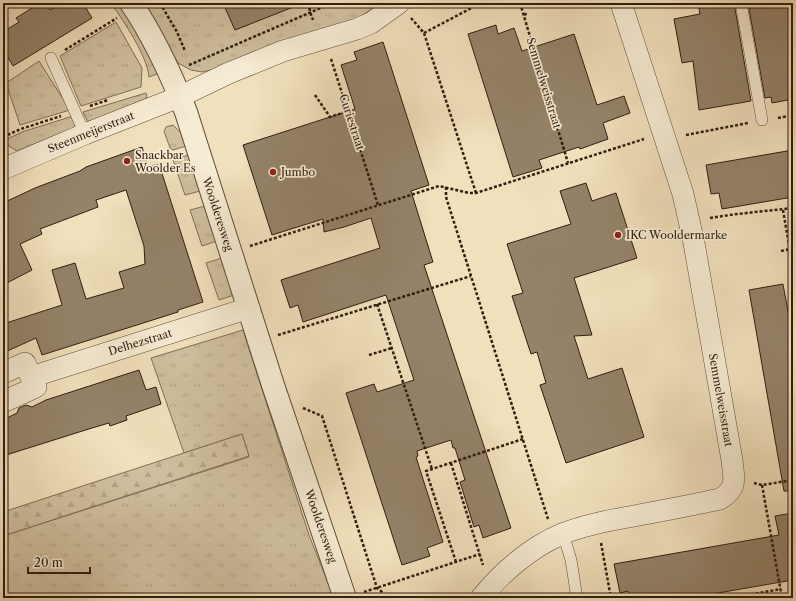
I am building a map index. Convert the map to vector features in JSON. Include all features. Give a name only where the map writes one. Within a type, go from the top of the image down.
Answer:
[{"type":"street","points":[[179,97],[229,73],[283,51],[357,30],[371,23],[399,3]]},
{"type":"street","name":"Semmelweisstraat","points":[[622,3],[665,136],[690,222],[732,460],[734,479]]},
{"type":"street","name":"Woolderesweg","points":[[133,5],[170,73],[179,97],[260,341],[351,596]]},
{"type":"street","name":"Steenmeijerstraat","points":[[4,166],[179,97]]},
{"type":"street","name":"Delhezstraat","points":[[31,376],[249,308]]},
{"type":"street","points":[[3,373],[25,363],[36,387],[3,402]]},
{"type":"street","points":[[485,593],[512,566],[559,536],[598,522],[720,500],[729,494],[733,486],[734,479]]},
{"type":"lane","points":[[741,3],[762,120]]},
{"type":"lane","points":[[51,58],[85,134]]},
{"type":"lane","points":[[559,536],[571,560],[577,598]]},
{"type":"path","points":[[160,3],[177,32],[190,64]]},
{"type":"path","points":[[309,3],[310,12]]},
{"type":"path","points":[[170,73],[332,3]]},
{"type":"path","points":[[399,3],[424,33],[476,193]]},
{"type":"path","points":[[424,33],[481,3]]},
{"type":"path","name":"Semmelweisstraat","points":[[520,3],[568,163]]},
{"type":"path","points":[[51,58],[133,5]]},
{"type":"path","points":[[524,15],[528,13]]},
{"type":"path","name":"Curiestraat","points":[[325,39],[378,205]]},
{"type":"path","points":[[315,95],[330,117],[348,112]]},
{"type":"path","points":[[231,252],[439,186],[469,193],[476,193],[568,163],[665,136],[793,115]]},
{"type":"path","points":[[446,187],[446,198],[523,439],[559,536]]},
{"type":"path","points":[[690,222],[737,214],[793,208]]},
{"type":"path","points":[[783,210],[793,268]]},
{"type":"path","points":[[781,251],[790,249]]},
{"type":"path","points":[[260,341],[471,276]]},
{"type":"path","points":[[377,304],[432,469]]},
{"type":"path","points":[[369,355],[392,348]]},
{"type":"path","points":[[302,407],[322,416],[377,588],[390,598]]},
{"type":"path","points":[[456,562],[426,471],[523,439]]},
{"type":"path","points":[[451,463],[480,554],[485,593]]},
{"type":"path","points":[[734,479],[762,485],[793,480]]},
{"type":"path","points":[[762,485],[782,598]]},
{"type":"path","points":[[598,522],[611,598]]},
{"type":"path","points":[[351,596],[480,554]]},
{"type":"path","points":[[731,598],[781,589]]},
{"type":"green space","points":[[111,3],[119,3],[146,47],[157,74],[149,77],[140,49]]},
{"type":"green space","points":[[144,3],[381,3],[355,20],[231,61],[215,69],[202,72],[191,70],[178,63]]},
{"type":"green space","points":[[116,22],[142,68],[141,87],[81,106],[60,56]]},
{"type":"green space","points":[[39,61],[70,110],[20,125],[6,83]]},
{"type":"green space","points":[[146,93],[147,98],[91,122],[87,120],[83,112]]},
{"type":"green space","points":[[73,116],[77,126],[17,151],[9,146],[5,140],[22,132]]},
{"type":"green space","points":[[173,125],[182,134],[186,146],[173,150],[170,148],[164,131],[166,127]]},
{"type":"green space","points":[[188,155],[200,191],[185,195],[173,160]]},
{"type":"green space","points":[[205,206],[217,241],[202,246],[190,210]]},
{"type":"green space","points":[[222,258],[234,295],[219,300],[206,263]]},
{"type":"green space","points":[[243,330],[309,535],[334,598],[3,598],[3,536],[249,457],[242,434],[184,453],[151,358]]},
{"type":"green space","points":[[242,434],[249,456],[3,536],[3,512]]},
{"type":"building","points":[[40,3],[46,3],[50,10],[61,3],[83,3],[92,18],[13,66],[3,49],[3,32],[19,22],[16,18]]},
{"type":"building","points":[[223,3],[301,3],[301,4],[235,30]]},
{"type":"building","points":[[698,3],[734,3],[751,101],[699,110],[693,61],[682,63],[674,19],[700,14]]},
{"type":"building","points":[[748,3],[793,3],[793,99],[772,103],[771,97],[765,98]]},
{"type":"building","points":[[496,25],[498,34],[514,28],[522,51],[574,34],[597,105],[624,96],[630,113],[603,123],[608,139],[580,149],[579,147],[539,160],[542,168],[513,177],[468,34]]},
{"type":"building","points":[[383,42],[429,185],[411,191],[433,262],[424,265],[511,528],[483,538],[479,525],[474,527],[460,482],[465,480],[451,440],[417,451],[418,456],[416,457],[443,542],[427,548],[430,556],[402,565],[346,393],[374,384],[377,392],[414,380],[386,295],[303,322],[298,305],[290,308],[281,280],[380,248],[371,218],[324,232],[323,219],[272,235],[243,145],[355,109],[341,65],[357,60],[354,52]]},
{"type":"building","points":[[142,147],[148,167],[159,164],[203,302],[178,310],[178,312],[42,355],[36,338],[3,353],[3,324],[62,305],[52,270],[75,263],[86,299],[124,288],[119,272],[145,264],[144,246],[126,190],[96,200],[98,207],[40,229],[42,234],[20,244],[32,270],[3,285],[3,203],[35,188],[80,171],[86,167]]},
{"type":"building","points":[[793,150],[793,197],[722,209],[719,193],[711,194],[706,165]]},
{"type":"building","points":[[586,183],[592,201],[616,193],[637,258],[574,278],[592,335],[574,336],[588,379],[622,368],[644,437],[566,463],[540,385],[546,383],[537,352],[531,354],[512,296],[523,293],[507,244],[571,224],[560,191]]},
{"type":"building","points":[[783,284],[793,339],[793,491],[784,491],[749,290]]},
{"type":"building","points":[[139,370],[146,390],[156,387],[161,404],[126,416],[127,420],[110,426],[109,423],[3,456],[3,420],[17,413],[19,408],[26,405],[32,407],[46,400]]},
{"type":"building","points":[[793,513],[793,580],[689,598],[629,598],[628,591],[620,593],[614,564],[779,535],[775,516]]},
{"type":"place","name":"Snackbar Woolder Es","points":[[127,161]]},
{"type":"place","name":"Jumbo","points":[[273,172]]},
{"type":"place","name":"IKC Wooldermarke","points":[[618,235]]}]
